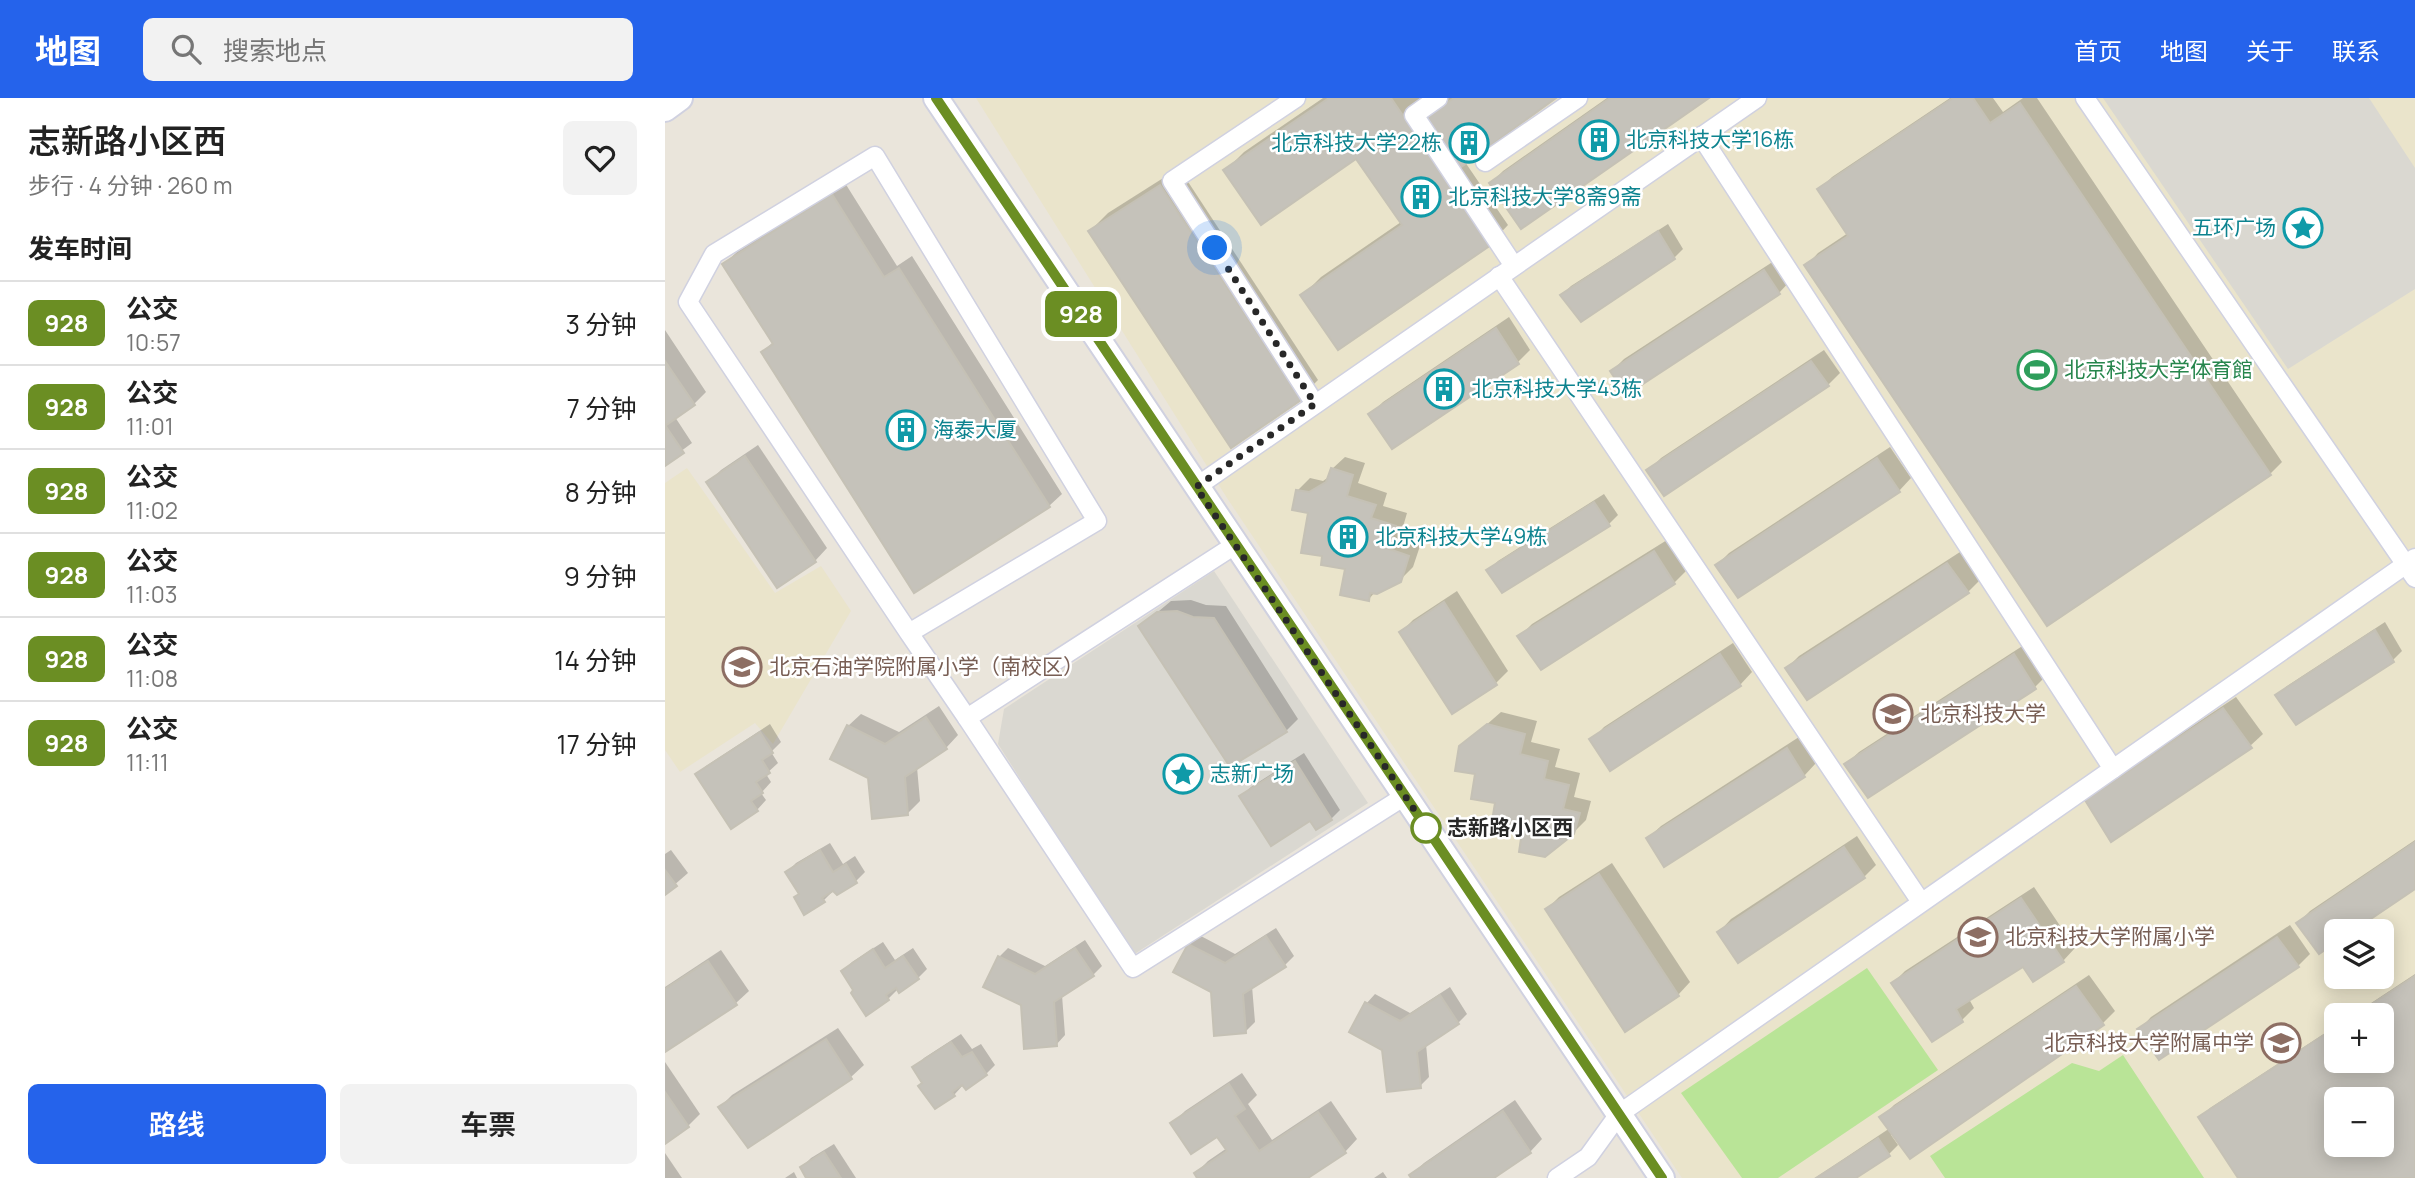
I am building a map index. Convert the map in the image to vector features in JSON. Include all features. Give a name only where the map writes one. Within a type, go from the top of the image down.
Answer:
[{"type":"street","points":[[665,109],[680,98]]},
{"type":"street","points":[[936,98],[1662,1178]]},
{"type":"street","points":[[1296,98],[1172,181],[1315,404]]},
{"type":"street","points":[[1404,98],[1506,271],[1921,902]]},
{"type":"street","points":[[1414,115],[1438,98]]},
{"type":"street","points":[[1485,162],[1578,98]]},
{"type":"street","points":[[1196,487],[1757,98]]},
{"type":"street","points":[[1556,1178],[1588,1157],[1619,1114],[2113,769],[2412,567],[2085,98]]},
{"type":"street","points":[[1701,136],[2113,769]]},
{"type":"street","points":[[909,633],[1097,522],[875,156],[714,254],[688,303],[1133,968],[1405,796]]},
{"type":"street","points":[[967,718],[1235,545]]},
{"type":"shaded area","name":"北京科技大学","points":[[976,98],[2415,98],[2415,1178],[1682,1178],[1227,498]]},
{"type":"shaded area","name":"五环广场","points":[[2103,98],[2369,98],[2415,168],[2415,289],[2288,369]]},
{"type":"shaded area","name":"北京石油学院附属小学（南校区）","points":[[687,468],[775,593],[821,566],[851,611],[773,744],[755,723],[680,772],[665,750],[665,483]]},
{"type":"shaded area","name":"志新广场","points":[[1214,571],[1368,803],[1133,955],[998,744],[1004,709]]},
{"type":"green space","points":[[1867,968],[1938,1070],[1778,1178],[1742,1178],[1681,1093]]},
{"type":"green space","points":[[2123,1055],[2204,1178],[1945,1178],[1930,1156],[2072,1063],[2099,1071]]},
{"type":"building","name":"北京科技大学8斋9斋","points":[[1329,98],[1391,98],[1491,245],[1338,350],[1300,295],[1402,225],[1356,159],[1261,225],[1223,170]]},
{"type":"building","name":"北京科技大学22栋","points":[[1454,98],[1556,98],[1461,167],[1425,118]]},
{"type":"building","name":"北京科技大学16栋","points":[[1610,98],[1709,98],[1521,229],[1489,183]]},
{"type":"building","name":"北京科技大学体育館","points":[[1953,98],[1973,98],[1990,123],[2020,103],[2271,475],[2047,626],[1804,265],[1848,236],[1817,189]]},
{"type":"building","points":[[1160,185],[1301,400],[1231,448],[1088,231]]},
{"type":"building","name":"海泰大厦","points":[[832,194],[884,277],[899,268],[1050,507],[914,593],[761,352],[773,344],[722,264]]},
{"type":"building","points":[[1658,231],[1675,259],[1581,322],[1560,295]]},
{"type":"building","points":[[1764,270],[1780,294],[1626,395],[1610,371]]},
{"type":"building","name":"北京科技大学43栋","points":[[1496,328],[1519,364],[1392,449],[1368,414]]},
{"type":"building","points":[[665,361],[695,405],[665,426]]},
{"type":"building","points":[[1811,361],[1829,386],[1664,496],[1646,470]]},
{"type":"building","points":[[665,425],[684,453],[665,466]]},
{"type":"building","points":[[745,456],[816,562],[777,588],[706,482]]},
{"type":"building","points":[[1877,458],[1900,492],[1738,598],[1715,565]]},
{"type":"building","name":"北京科技大学49栋","points":[[1331,468],[1353,475],[1347,496],[1376,505],[1371,518],[1396,526],[1389,549],[1409,556],[1401,582],[1377,594],[1370,593],[1369,601],[1340,595],[1345,569],[1321,565],[1322,556],[1301,553],[1308,513],[1292,510],[1296,490],[1309,492],[1326,482]]},
{"type":"building","points":[[1594,502],[1610,526],[1502,593],[1486,570]]},
{"type":"building","points":[[1654,551],[1675,584],[1541,670],[1517,636]]},
{"type":"building","points":[[1947,563],[1969,593],[1807,700],[1785,668]]},
{"type":"building","points":[[1444,602],[1497,685],[1452,714],[1399,632]]},
{"type":"building","points":[[1177,611],[1193,617],[1214,618],[1287,732],[1230,767],[1138,626],[1157,612]]},
{"type":"building","points":[[2375,630],[2394,662],[2296,725],[2275,695]]},
{"type":"building","points":[[1720,654],[1741,686],[1610,771],[1589,739]]},
{"type":"building","points":[[2014,654],[2036,689],[1868,798],[1844,764]]},
{"type":"building","points":[[2223,708],[2252,748],[2111,842],[2085,800]]},
{"type":"building","points":[[926,717],[947,749],[905,777],[908,815],[872,819],[868,778],[830,759],[847,725],[885,744]]},
{"type":"building","points":[[1487,724],[1525,734],[1520,754],[1548,761],[1544,779],[1569,785],[1563,809],[1580,813],[1574,834],[1545,857],[1519,852],[1522,832],[1491,827],[1495,803],[1471,799],[1475,774],[1455,771],[1459,746]]},
{"type":"building","points":[[760,732],[773,753],[762,760],[770,773],[756,782],[763,793],[751,801],[758,811],[731,829],[695,774]]},
{"type":"building","points":[[1787,748],[1805,777],[1664,867],[1646,838]]},
{"type":"building","points":[[1295,761],[1332,820],[1316,830],[1310,821],[1271,846],[1239,796]]},
{"type":"building","points":[[2415,842],[2415,889],[2371,919],[2324,919],[2324,950],[2319,954],[2296,923]]},
{"type":"building","points":[[1844,847],[1865,878],[1738,963],[1717,932]]},
{"type":"building","points":[[820,850],[833,872],[846,864],[857,883],[837,895],[833,891],[822,898],[825,902],[804,915],[794,897],[799,894],[785,872]]},
{"type":"building","points":[[665,870],[677,886],[665,895]]},
{"type":"building","points":[[1599,874],[1679,996],[1625,1032],[1545,909]]},
{"type":"building","points":[[2021,898],[2064,962],[2033,982],[2023,967],[1956,1009],[1963,1022],[1932,1042],[1891,983]]},
{"type":"building","points":[[1266,936],[1286,967],[1243,994],[1246,1033],[1214,1036],[1211,992],[1173,972],[1188,944],[1225,963]]},
{"type":"building","points":[[2277,937],[2299,967],[2159,1060],[2137,1029]]},
{"type":"building","points":[[1075,948],[1094,976],[1054,1002],[1057,1046],[1024,1049],[1021,1005],[983,987],[998,956],[1035,974]]},
{"type":"building","points":[[873,949],[885,968],[903,956],[919,979],[899,993],[896,988],[886,995],[889,1000],[866,1016],[841,971]]},
{"type":"building","points":[[708,961],[737,1005],[665,1052],[665,989]]},
{"type":"building","name":"北京科技大学附属中学","points":[[2415,976],[2415,1178],[2238,1178],[2198,1117],[2324,1035],[2324,1073],[2394,1073],[2394,1003],[2373,1003]]},
{"type":"building","points":[[2076,986],[2104,1025],[1910,1159],[1879,1117]]},
{"type":"building","points":[[1440,995],[1459,1024],[1417,1052],[1421,1088],[1387,1092],[1382,1050],[1349,1032],[1365,1002],[1400,1021]]},
{"type":"building","points":[[826,1039],[852,1079],[748,1148],[718,1107]]},
{"type":"building","points":[[951,1042],[962,1057],[972,1052],[987,1075],[966,1090],[962,1085],[952,1092],[955,1096],[935,1109],[918,1086],[922,1083],[912,1067]]},
{"type":"building","points":[[1229,1084],[1245,1109],[1235,1116],[1259,1151],[1318,1112],[1346,1153],[1308,1178],[1197,1178],[1194,1173],[1227,1151],[1217,1137],[1191,1154],[1170,1123]]},
{"type":"building","points":[[665,1092],[689,1127],[665,1144]]},
{"type":"building","points":[[1503,1111],[1531,1153],[1494,1178],[1411,1178],[1409,1175]]},
{"type":"building","points":[[1878,1138],[1890,1156],[1856,1178],[1816,1178]]},
{"type":"building","points":[[824,1152],[841,1178],[806,1178],[800,1167]]},
{"type":"bus line","name":"928","points":[[936,98],[1662,1178]]},
{"type":"place","name":"北京科技大学16栋","points":[[1599,140]]},
{"type":"place","name":"北京科技大学22栋","points":[[1469,143]]},
{"type":"place","name":"北京科技大学8斋9斋","points":[[1421,197]]},
{"type":"place","name":"五环广场","points":[[2303,228]]},
{"type":"place","name":"北京科技大学体育館","points":[[2037,370]]},
{"type":"place","name":"北京科技大学43栋","points":[[1444,389]]},
{"type":"place","name":"海泰大厦","points":[[906,430]]},
{"type":"place","name":"北京科技大学49栋","points":[[1348,537]]},
{"type":"place","name":"北京石油学院附属小学（南校区）","points":[[742,667]]},
{"type":"place","name":"北京科技大学","points":[[1893,714]]},
{"type":"place","name":"志新广场","points":[[1183,774]]},
{"type":"place","name":"志新路小区西","points":[[1426,828]]},
{"type":"place","name":"北京科技大学附属小学","points":[[1978,937]]},
{"type":"place","name":"北京科技大学附属中学","points":[[2281,1043]]},
{"type":"route","points":[[1215,248],[1315,404],[1196,487],[1428,830],[1426,828]]}]
